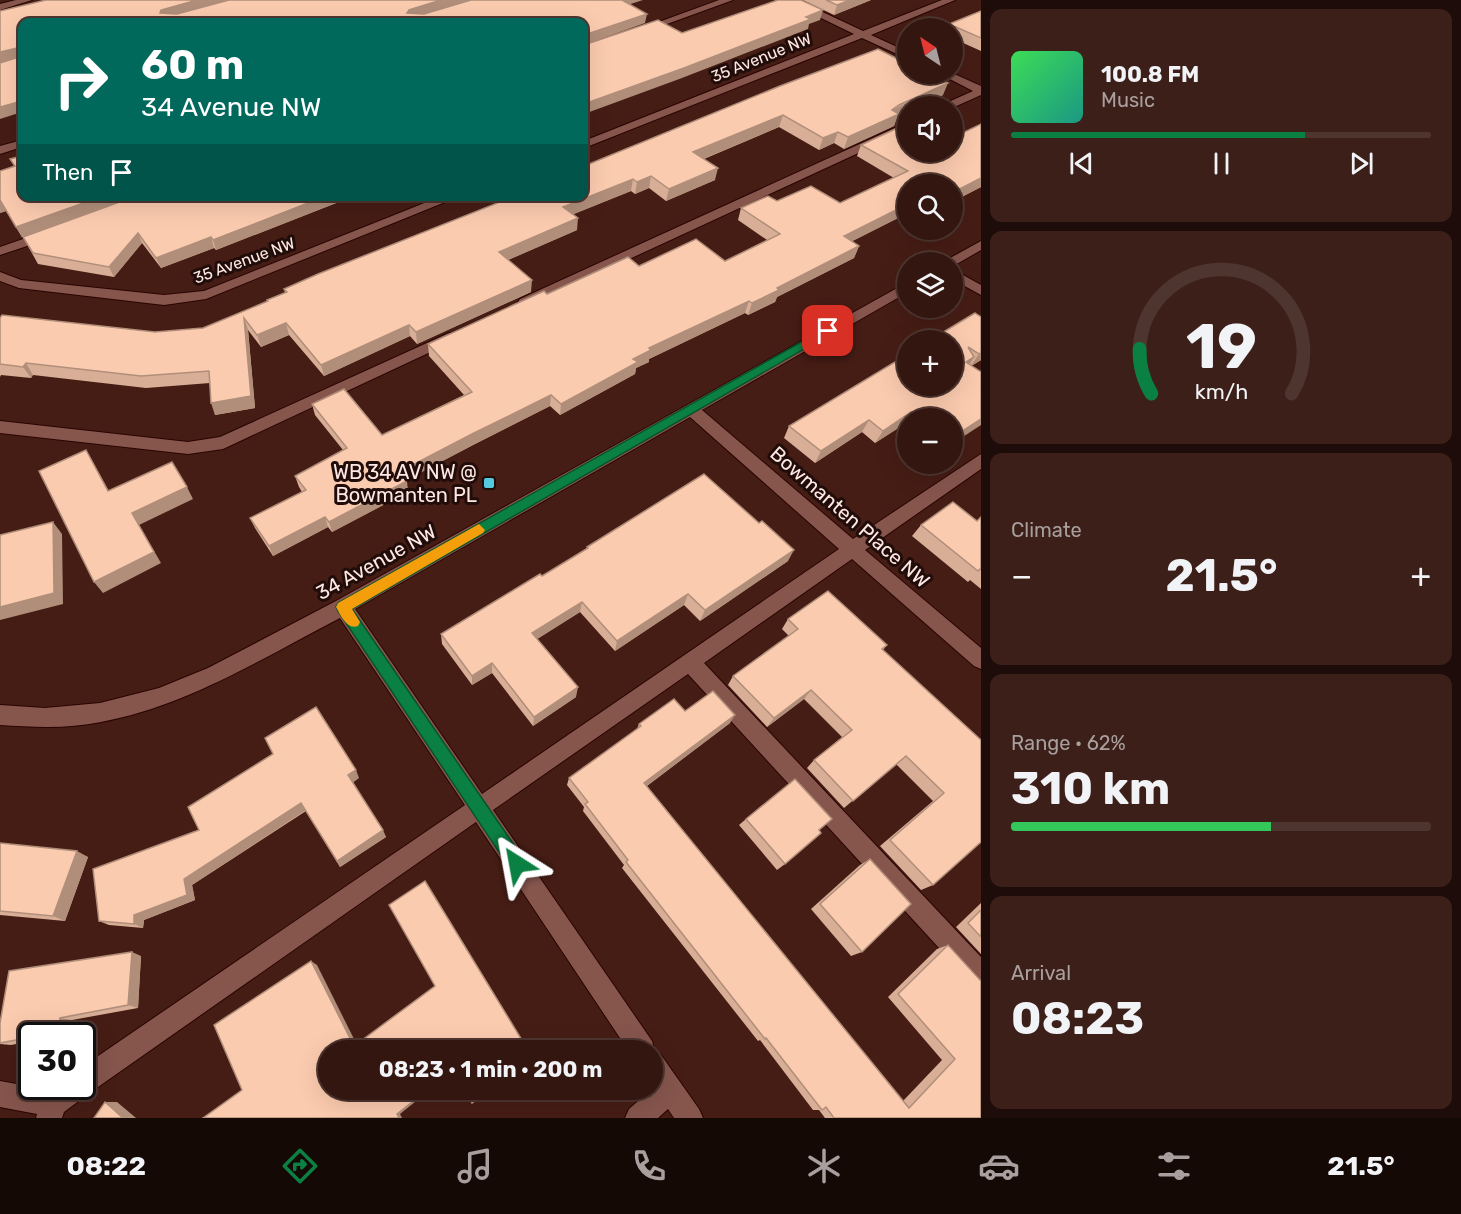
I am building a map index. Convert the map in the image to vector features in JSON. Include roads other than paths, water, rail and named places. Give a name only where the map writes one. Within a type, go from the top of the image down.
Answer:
[{"type":"street","points":[[0,7],[27,0]]},
{"type":"street","points":[[628,34],[728,0]]},
{"type":"street","points":[[789,0],[897,51]]},
{"type":"street","name":"35 Avenue NW","points":[[588,143],[950,0]]},
{"type":"street","points":[[963,82],[981,91]]},
{"type":"street","points":[[963,99],[981,91]]},
{"type":"street","points":[[516,307],[897,130]]},
{"type":"street","points":[[0,150],[18,144]]},
{"type":"street","name":"35 Avenue NW","points":[[0,276],[20,284],[164,300],[206,295],[441,201]]},
{"type":"street","points":[[0,251],[57,232]]},
{"type":"street","points":[[963,255],[981,245]]},
{"type":"street","points":[[963,280],[981,291]]},
{"type":"street","name":"34 Avenue NW","points":[[0,715],[45,718],[100,713],[160,698],[215,674],[343,607],[897,292]]},
{"type":"street","points":[[0,427],[188,448],[223,443],[462,332]]},
{"type":"street","name":"Bowmanten Place NW","points":[[690,409],[981,660]]},
{"type":"street","points":[[96,1073],[981,460]]},
{"type":"street","points":[[343,607],[636,1040]]},
{"type":"street","points":[[690,662],[981,975]]},
{"type":"street","points":[[663,1079],[690,1118]]},
{"type":"street","points":[[638,1118],[670,1089]]},
{"type":"street","points":[[0,1094],[51,1111],[63,1100]]},
{"type":"place","name":"WB 34 AV NW @ Bowmanten PL","points":[[489,483]]}]
